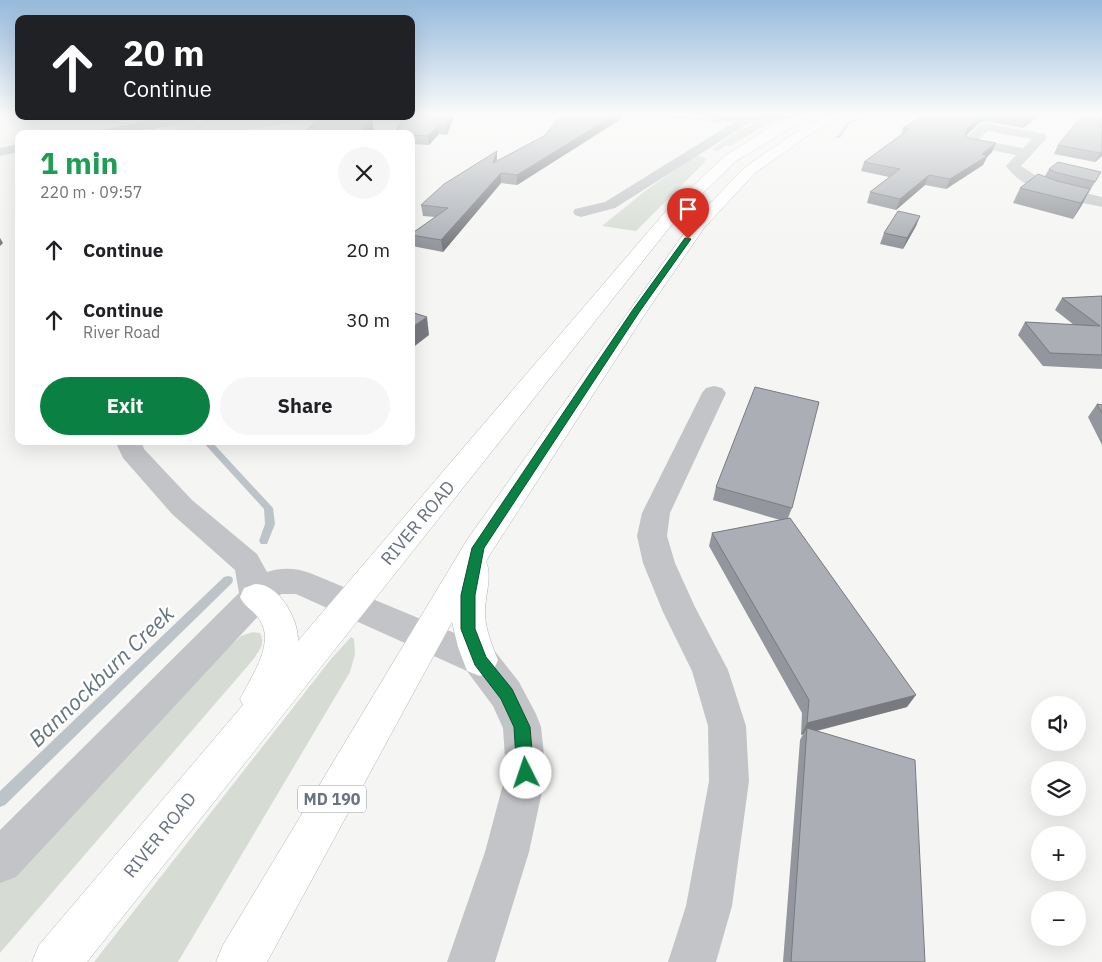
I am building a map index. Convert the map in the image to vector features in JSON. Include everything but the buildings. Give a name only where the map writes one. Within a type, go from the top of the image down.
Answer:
[{"type":"main road","name":"RIVER ROAD","points":[[56,962],[671,215],[730,159]]},
{"type":"main road","name":"MD 190","points":[[240,962],[374,725],[428,638],[478,548],[637,311],[698,225],[750,170],[766,159]]},
{"type":"main road","points":[[478,548],[468,595],[468,629],[480,660]]},
{"type":"main road","points":[[244,732],[276,662],[282,635],[281,623],[276,613],[269,605],[256,597]]},
{"type":"street","points":[[581,212],[610,204],[685,159]]},
{"type":"street","points":[[1020,159],[1013,166],[1028,180],[1054,191],[1102,202]]},
{"type":"street","points":[[692,962],[709,906],[729,781],[727,726],[710,670],[680,612],[659,564],[652,536],[656,513],[714,393]]},
{"type":"street","points":[[129,445],[132,452],[182,507],[246,562],[253,574],[256,597]]},
{"type":"street","points":[[0,861],[256,597],[272,584],[289,581],[299,582],[480,660],[506,694],[522,727],[526,773],[507,852],[471,962]]},
{"type":"shaded area","points":[[691,159],[706,159],[704,163],[636,231],[602,226],[645,191]]},
{"type":"shaded area","points":[[253,632],[260,633],[262,644],[252,661],[0,953],[0,883],[228,648],[241,636]]},
{"type":"shaded area","points":[[351,637],[354,639],[355,654],[350,672],[178,962],[94,962],[331,659]]},
{"type":"waterway","name":"Bannockburn Creek","points":[[210,445],[268,508],[270,524],[264,541]]},
{"type":"waterway","name":"Bannockburn Creek","points":[[0,800],[228,580]]},
{"type":"route","points":[[526,773],[522,727],[506,694],[480,660],[468,629],[468,595],[478,548],[637,311],[688,239]]}]
